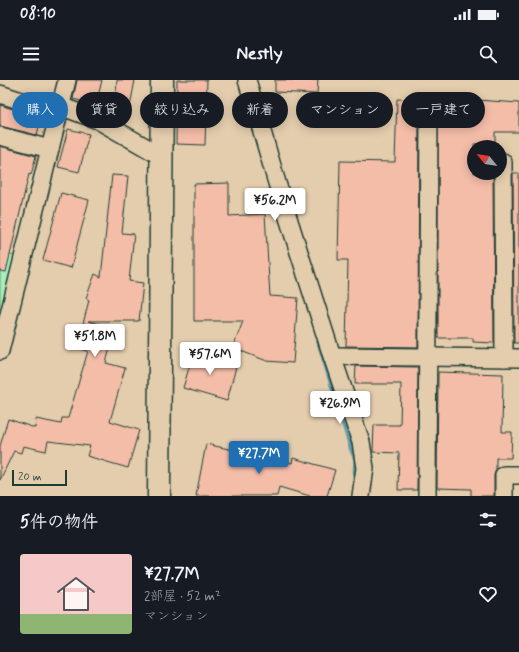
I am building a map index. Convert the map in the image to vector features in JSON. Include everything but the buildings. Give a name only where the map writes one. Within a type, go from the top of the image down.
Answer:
[{"type":"street","points":[[64,92],[67,80]]},
{"type":"street","points":[[159,496],[162,80]]},
{"type":"street","points":[[247,80],[276,179],[361,442],[365,468],[361,496]]},
{"type":"street","points":[[0,94],[12,97]]},
{"type":"street","points":[[68,111],[98,120],[161,156]]},
{"type":"street","points":[[0,351],[55,128]]},
{"type":"street","points":[[427,496],[429,128]]},
{"type":"street","points":[[0,136],[50,149]]},
{"type":"street","points":[[332,356],[512,358],[504,180]]},
{"type":"street","points":[[504,496],[504,475],[519,475]]},
{"type":"green space","points":[[0,253],[15,256],[0,318]]},
{"type":"waterway","points":[[319,342],[356,459],[355,480]]}]
